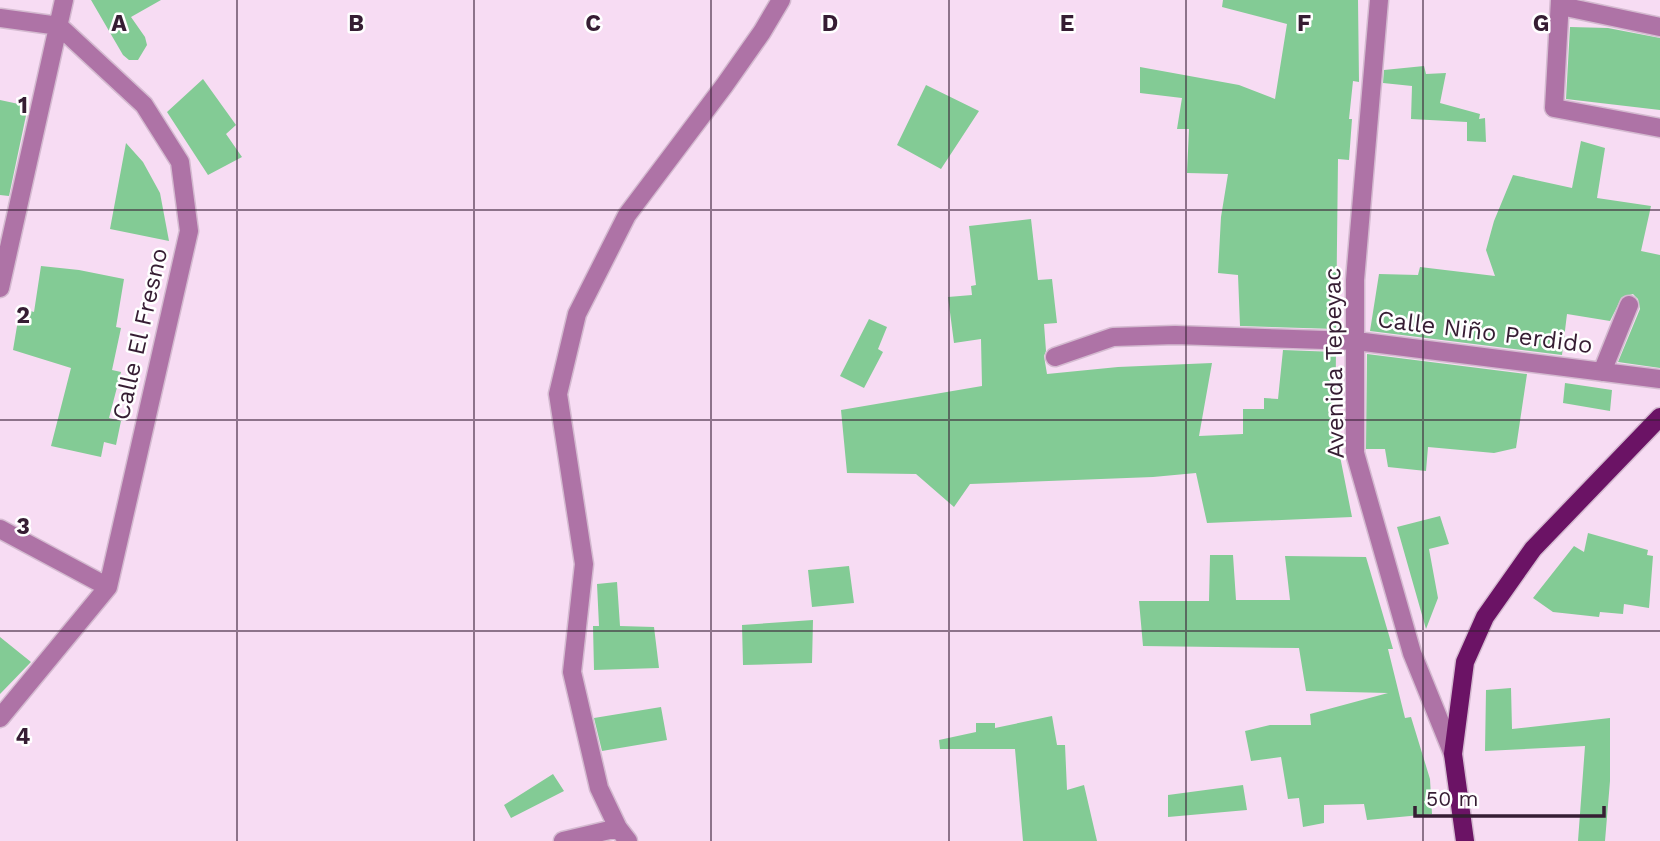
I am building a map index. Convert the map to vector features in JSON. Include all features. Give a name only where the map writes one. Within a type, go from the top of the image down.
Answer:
[{"type":"main road","points":[[1465,841],[1453,754],[1465,662],[1485,617],[1533,550],[1660,417]]},
{"type":"street","points":[[0,288],[64,0]]},
{"type":"street","points":[[563,841],[623,835],[599,788],[572,672],[584,564],[558,394],[577,314],[627,215],[724,86],[781,0]]},
{"type":"street","name":"Avenida Tepeyac","points":[[1379,0],[1355,280],[1355,453],[1412,653],[1453,754]]},
{"type":"street","points":[[1660,27],[1561,3],[1554,108],[1660,128]]},
{"type":"street","points":[[0,18],[59,26]]},
{"type":"street","name":"Calle El Fresno","points":[[0,718],[108,587],[189,231],[180,162],[144,106],[59,26]]},
{"type":"street","points":[[1602,372],[1629,304]]},
{"type":"street","name":"Calle Niño Perdido","points":[[1055,357],[1113,337],[1175,335],[1356,341],[1660,379]]},
{"type":"street","points":[[0,529],[108,587]]},
{"type":"building","points":[[91,0],[161,0],[131,17],[145,37],[147,45],[138,60],[129,60],[123,55]]},
{"type":"building","points":[[1223,0],[1358,0],[1359,82],[1353,81],[1349,160],[1338,159],[1336,329],[1240,326],[1238,275],[1218,273],[1221,217],[1228,174],[1187,173],[1189,129],[1177,129],[1182,98],[1140,93],[1140,67],[1239,85],[1275,99],[1287,24],[1222,7]]},
{"type":"building","points":[[1570,27],[1608,28],[1660,38],[1660,110],[1566,99]]},
{"type":"building","points":[[1424,66],[1426,74],[1446,73],[1440,103],[1480,114],[1479,119],[1485,118],[1486,142],[1467,141],[1467,122],[1411,119],[1412,86],[1383,83],[1384,70]]},
{"type":"building","points":[[203,79],[236,125],[226,134],[242,157],[208,175],[167,112]]},
{"type":"building","points":[[926,85],[979,111],[941,169],[897,145]]},
{"type":"building","points":[[0,100],[28,106],[9,196],[0,195]]},
{"type":"building","points":[[1581,141],[1605,148],[1597,198],[1651,206],[1641,251],[1660,255],[1660,368],[1618,362],[1640,309],[1638,299],[1633,294],[1622,297],[1610,321],[1567,314],[1562,355],[1370,331],[1379,274],[1418,275],[1420,267],[1495,276],[1486,250],[1494,221],[1513,175],[1572,188]]},
{"type":"building","points":[[126,143],[143,162],[160,193],[169,241],[110,229]]},
{"type":"building","points":[[1031,219],[1038,280],[1052,279],[1057,323],[1044,324],[1047,374],[1118,367],[1212,363],[1199,436],[1243,434],[1243,409],[1264,409],[1264,398],[1278,399],[1283,350],[1336,352],[1335,431],[1352,517],[1207,523],[1196,473],[970,484],[954,507],[916,474],[847,473],[841,410],[982,386],[981,339],[954,343],[948,297],[972,295],[971,286],[976,285],[969,226]]},
{"type":"building","points":[[41,266],[124,279],[116,327],[121,328],[112,370],[121,372],[109,418],[121,421],[116,445],[104,442],[101,457],[51,446],[71,368],[13,350],[20,308],[34,312]]},
{"type":"building","points":[[869,319],[887,327],[878,349],[883,352],[864,388],[840,376]]},
{"type":"building","points":[[1367,354],[1527,374],[1516,448],[1494,453],[1428,447],[1426,471],[1388,467],[1385,449],[1366,449]]},
{"type":"building","points":[[1565,383],[1612,390],[1610,411],[1563,403]]},
{"type":"building","points":[[1440,516],[1449,544],[1429,549],[1438,598],[1426,629],[1397,527]]},
{"type":"building","points":[[1588,533],[1648,550],[1647,555],[1653,556],[1649,608],[1624,604],[1623,614],[1600,612],[1599,617],[1553,612],[1533,598],[1574,546],[1584,552]]},
{"type":"building","points":[[1210,555],[1233,555],[1236,600],[1290,600],[1285,556],[1366,557],[1393,649],[1388,649],[1405,718],[1411,717],[1430,779],[1432,814],[1367,820],[1364,804],[1324,805],[1324,823],[1303,827],[1299,798],[1288,799],[1281,757],[1251,761],[1245,731],[1270,725],[1311,725],[1310,714],[1388,693],[1306,691],[1299,648],[1143,646],[1139,601],[1209,601]]},
{"type":"building","points":[[849,566],[854,603],[812,607],[808,570]]},
{"type":"building","points":[[617,582],[620,626],[654,627],[659,668],[594,670],[593,626],[599,626],[597,584]]},
{"type":"building","points":[[813,620],[812,663],[743,665],[742,625]]},
{"type":"building","points":[[0,637],[31,662],[0,694]]},
{"type":"building","points":[[1511,688],[1512,729],[1610,718],[1610,781],[1605,841],[1578,841],[1585,746],[1485,751],[1486,690]]},
{"type":"building","points":[[661,707],[667,740],[602,751],[594,718]]},
{"type":"building","points":[[1052,716],[1057,745],[1065,745],[1067,790],[1084,785],[1097,841],[1023,841],[1015,749],[940,749],[939,740],[976,732],[976,723],[995,723],[995,728]]},
{"type":"building","points":[[553,774],[564,791],[511,818],[504,805]]},
{"type":"building","points":[[1243,785],[1247,810],[1168,817],[1168,795]]}]
